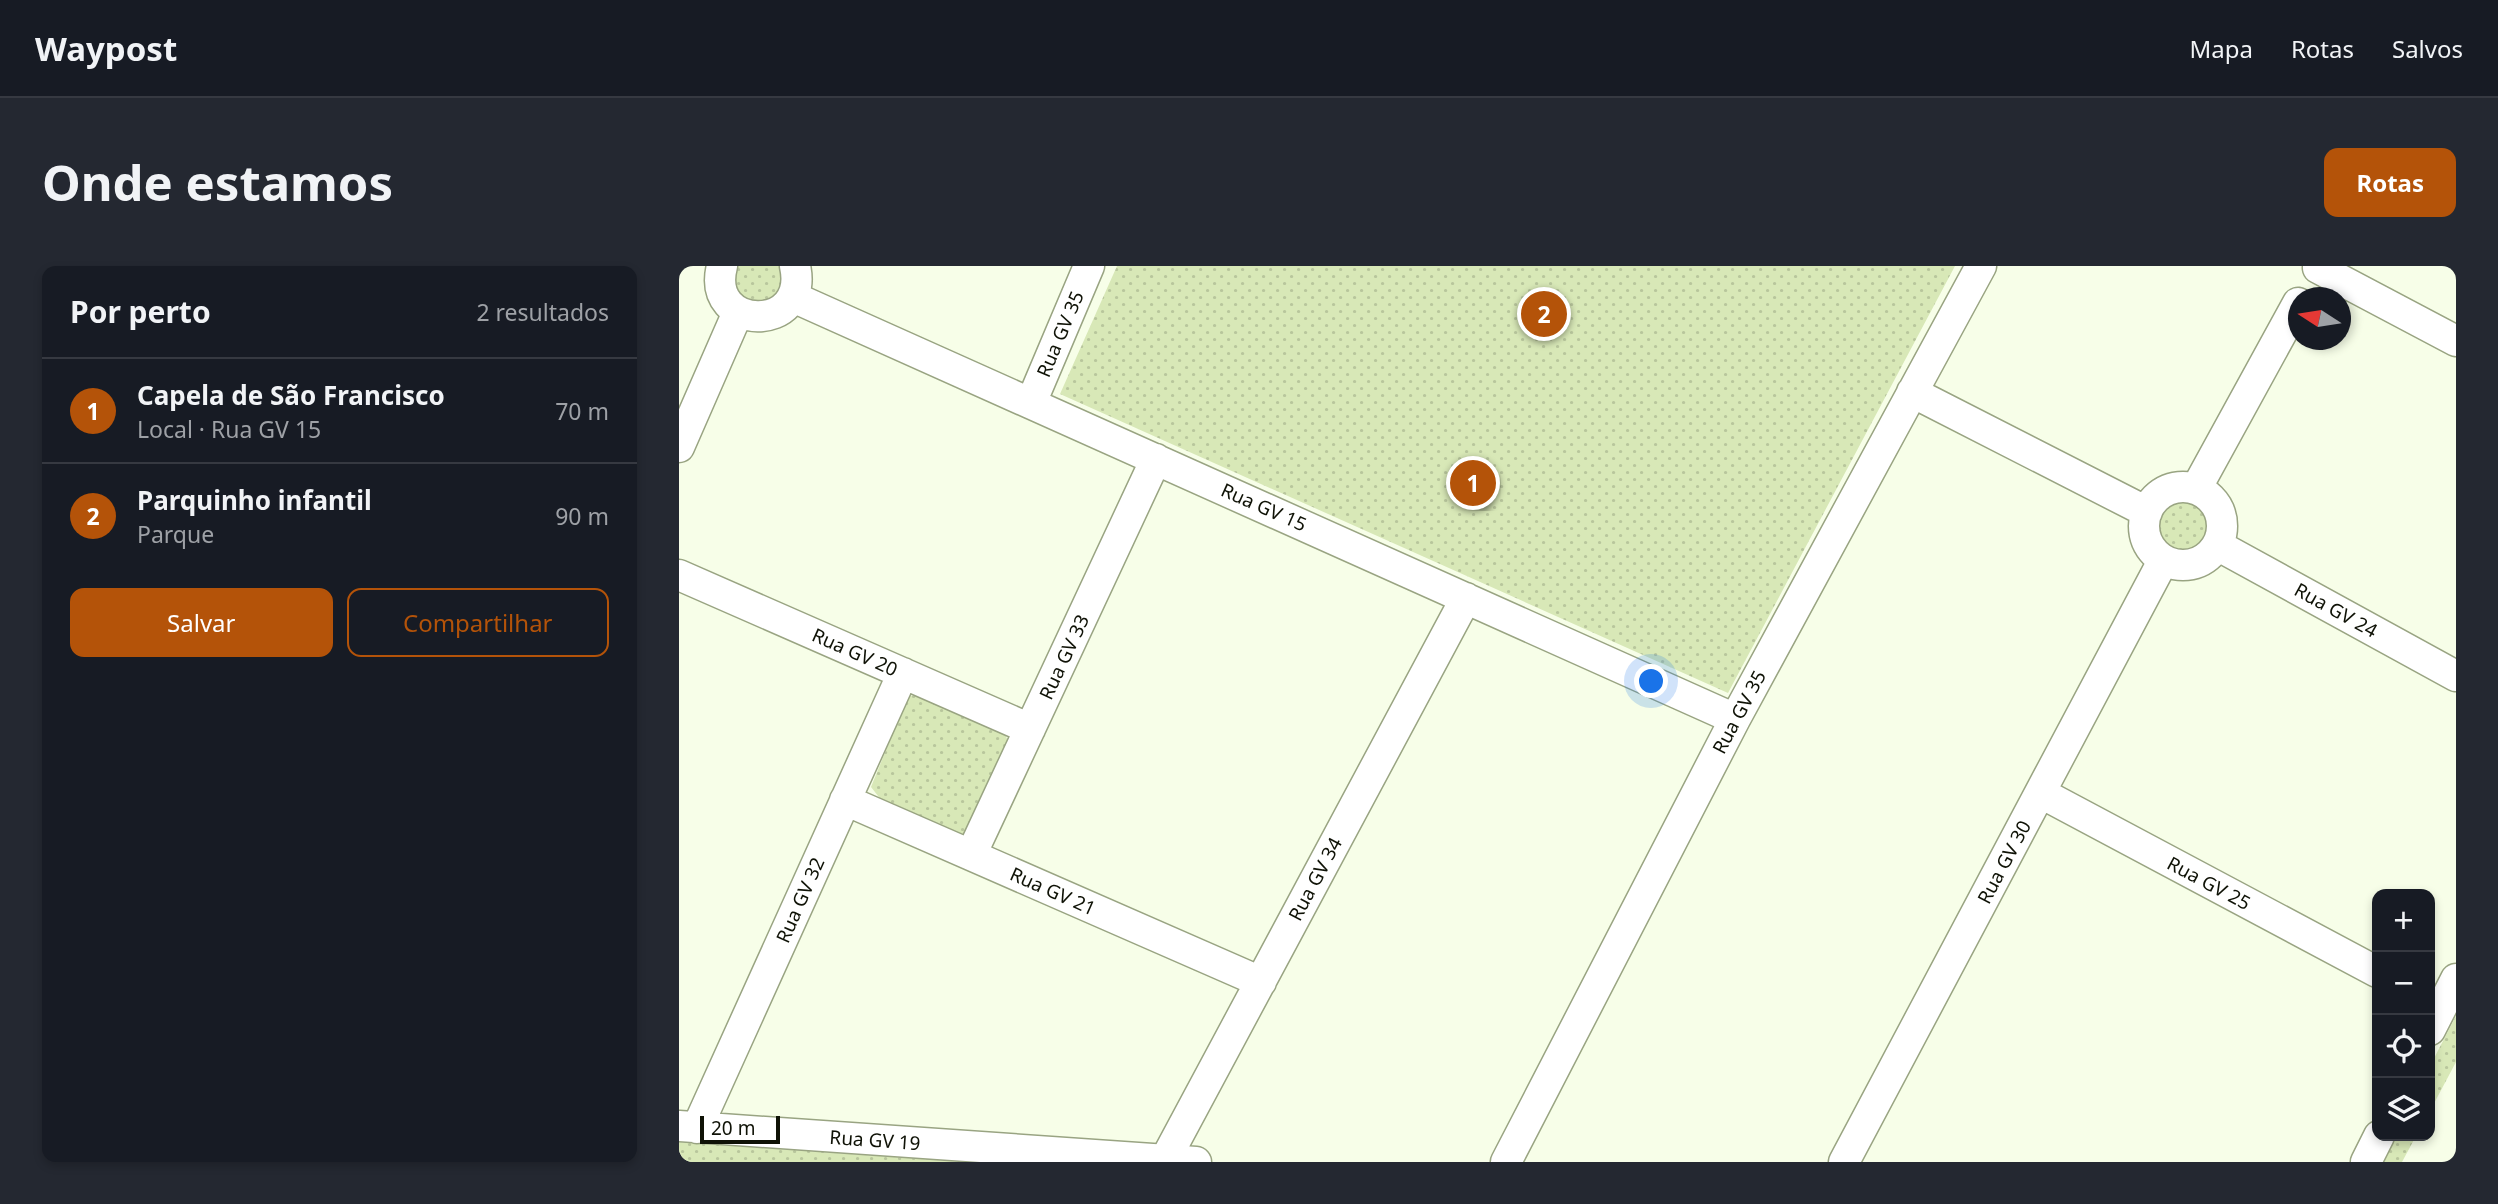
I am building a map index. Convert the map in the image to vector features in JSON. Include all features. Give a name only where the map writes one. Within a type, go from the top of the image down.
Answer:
[{"type":"street","points":[[722,266],[720,286],[730,305],[748,316],[769,316],[787,305],[796,286],[795,266]]},
{"type":"street","name":"Rua GV 35","points":[[1031,402],[1089,266]]},
{"type":"street","name":"Rua GV 35","points":[[1506,1162],[1735,719],[1981,266]]},
{"type":"street","points":[[2308,287],[2318,267],[2456,341]]},
{"type":"street","name":"Rua GV 15","points":[[793,296],[1735,719]]},
{"type":"street","points":[[679,447],[739,312]]},
{"type":"street","points":[[2196,489],[2288,321]]},
{"type":"street","points":[[1912,392],[2147,512]]},
{"type":"street","name":"Rua GV 33","points":[[971,855],[1156,459]]},
{"type":"street","points":[[2174,488],[2196,489],[2212,500],[2218,510],[2221,533],[2217,545],[2199,562],[2185,565],[2163,561],[2148,544],[2144,523],[2147,512],[2162,493],[2174,488]]},
{"type":"street","name":"Rua GV 24","points":[[2217,545],[2456,676]]},
{"type":"street","name":"Rua GV 30","points":[[1844,1162],[2163,561]]},
{"type":"street","name":"Rua GV 20","points":[[679,575],[1030,729]]},
{"type":"street","name":"Rua GV 34","points":[[1165,1160],[1466,598]]},
{"type":"street","name":"Rua GV 32","points":[[688,1127],[903,673]]},
{"type":"street","name":"Rua GV 25","points":[[2041,793],[2372,969]]},
{"type":"street","name":"Rua GV 21","points":[[845,800],[1261,982]]},
{"type":"street","points":[[2435,1010],[2456,979]]},
{"type":"street","name":"Rua GV 19","points":[[688,1127],[1196,1162]]},
{"type":"street","points":[[2366,1162],[2376,1141]]},
{"type":"green space","points":[[735,266],[783,266],[782,293],[754,306],[735,292]]},
{"type":"green space","points":[[1117,266],[1955,266],[1728,693],[1060,394]]},
{"type":"green space","points":[[2189,499],[2199,503],[2207,511],[2211,526],[2207,541],[2199,549],[2179,553],[2169,549],[2161,541],[2157,521],[2161,511],[2169,503]]},
{"type":"green space","points":[[920,695],[1005,734],[1010,746],[970,835],[957,837],[882,801],[871,787],[908,696]]},
{"type":"green space","points":[[2456,1016],[2456,1062],[2435,1102],[2435,1056]]},
{"type":"green space","points":[[2390,1141],[2413,1141],[2402,1162],[2379,1162]]},
{"type":"green space","points":[[679,1142],[966,1162],[679,1162]]},
{"type":"building","points":[[1464,460],[1496,473],[1482,506],[1450,492]]},
{"type":"place","name":"Parquinho infantil","points":[[1544,314]]},
{"type":"place","name":"Capela de São Francisco","points":[[1473,483]]}]
